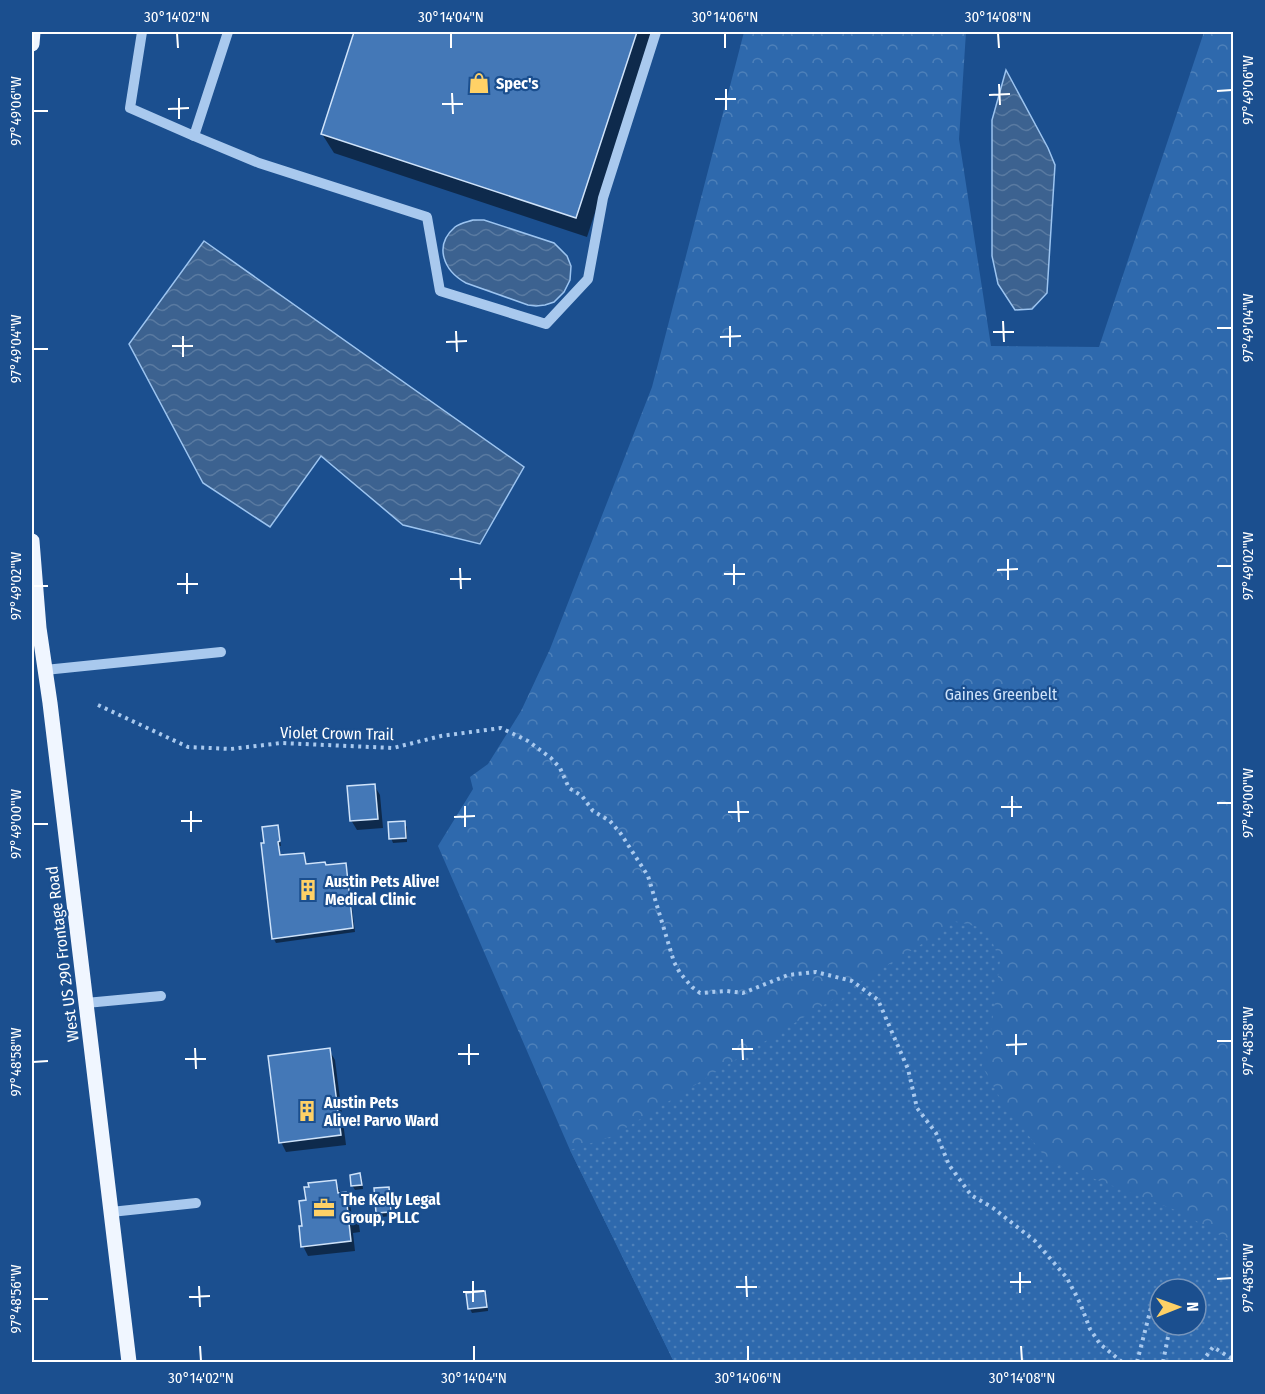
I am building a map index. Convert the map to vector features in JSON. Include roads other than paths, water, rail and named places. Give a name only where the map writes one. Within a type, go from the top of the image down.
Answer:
[{"type":"main road","points":[[32,44],[33,32]]},
{"type":"main road","name":"West US 290 Frontage Road","points":[[32,541],[39,628],[129,1362]]},
{"type":"lane","points":[[142,32],[130,108],[259,164],[427,217],[440,291],[546,324],[588,279],[603,198],[656,32]]},
{"type":"lane","points":[[194,136],[228,32]]},
{"type":"lane","points":[[45,670],[221,652]]},
{"type":"lane","points":[[86,1004],[161,996]]},
{"type":"lane","points":[[111,1212],[196,1203]]},
{"type":"water","points":[[1006,70],[1055,165],[1047,293],[1032,309],[1015,310],[998,284],[992,256],[992,120]]},
{"type":"water","points":[[473,220],[484,220],[554,243],[567,256],[571,266],[570,280],[564,292],[554,302],[545,305],[528,305],[458,278],[444,258],[444,242],[455,227]]},
{"type":"water","points":[[204,241],[524,467],[480,544],[403,525],[321,456],[270,527],[203,483],[129,344]]},
{"type":"place","name":"Spec's","points":[[479,83]]},
{"type":"place","name":"Austin Pets Alive! Medical Clinic","points":[[308,890]]},
{"type":"place","name":"Austin Pets Alive! Parvo Ward","points":[[307,1111]]},
{"type":"place","name":"The Kelly Legal Group, PLLC","points":[[324,1208]]},
{"type":"park label","name":"Gaines Greenbelt","points":[[1001,694]]}]
